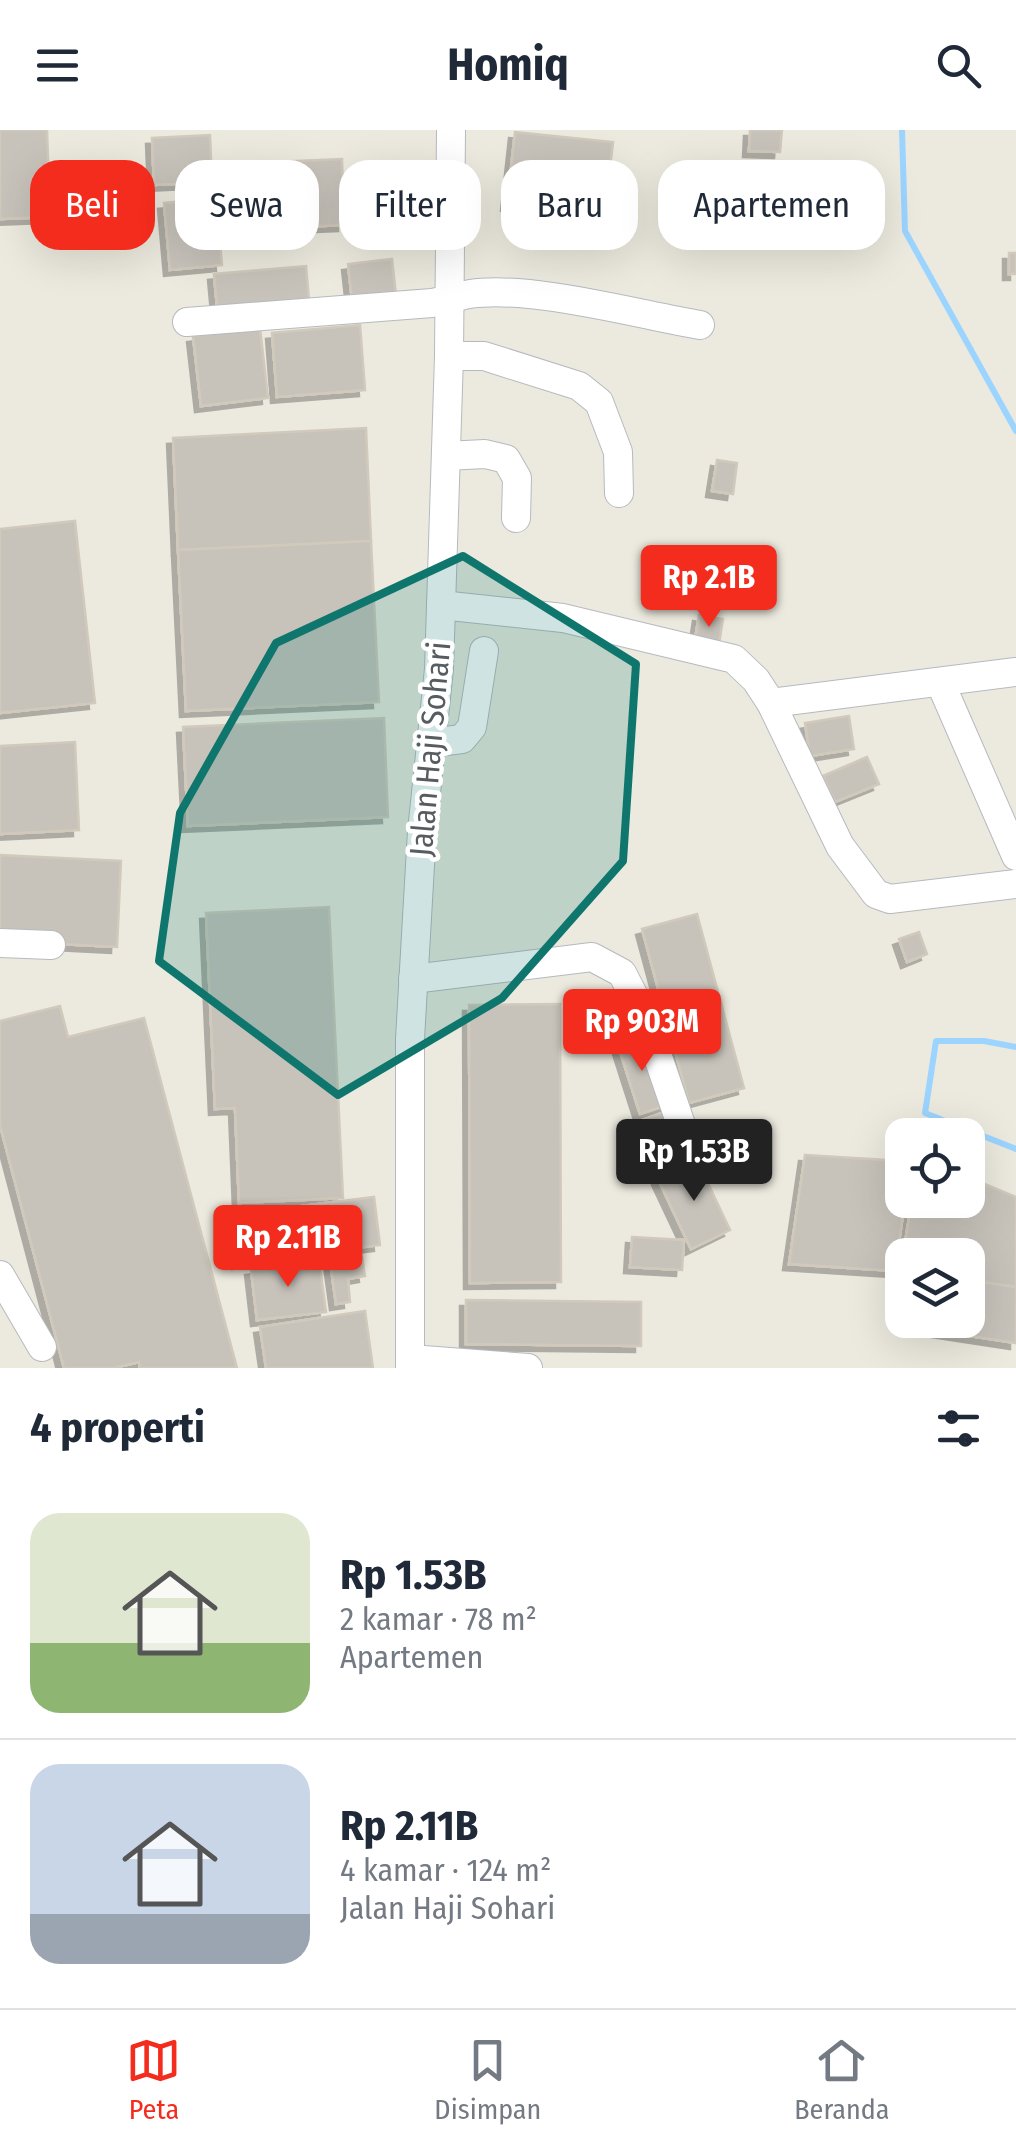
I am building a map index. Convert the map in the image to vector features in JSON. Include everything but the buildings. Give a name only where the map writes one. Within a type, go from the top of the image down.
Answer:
[{"type":"street","name":"Jalan Haji Sohari","points":[[410,1363],[413,979],[442,604],[451,130]]},
{"type":"street","points":[[187,322],[510,293],[700,325]]},
{"type":"street","points":[[449,356],[484,356],[579,386],[599,402],[618,452],[620,493]]},
{"type":"street","points":[[446,456],[485,454],[506,459],[516,478],[516,518]]},
{"type":"street","points":[[442,604],[563,618],[734,659],[756,680],[770,703],[840,846],[876,894],[890,899],[1016,884]]},
{"type":"street","points":[[430,743],[462,739],[472,727],[484,651]]},
{"type":"street","points":[[770,703],[1016,672]]},
{"type":"street","points":[[940,682],[1016,856]]},
{"type":"street","points":[[0,943],[50,945]]},
{"type":"street","points":[[413,979],[592,957],[622,973],[644,1016],[689,1148]]},
{"type":"street","points":[[0,1276],[42,1347]]},
{"type":"street","points":[[410,1363],[528,1368]]},
{"type":"highlighted area","points":[[463,556],[636,664],[623,861],[502,998],[338,1095],[159,961],[180,813],[276,643]]},
{"type":"waterway","points":[[902,130],[905,231],[1016,431]]},
{"type":"waterway","points":[[1016,1047],[984,1041],[936,1041],[925,1113],[1016,1149]]}]
